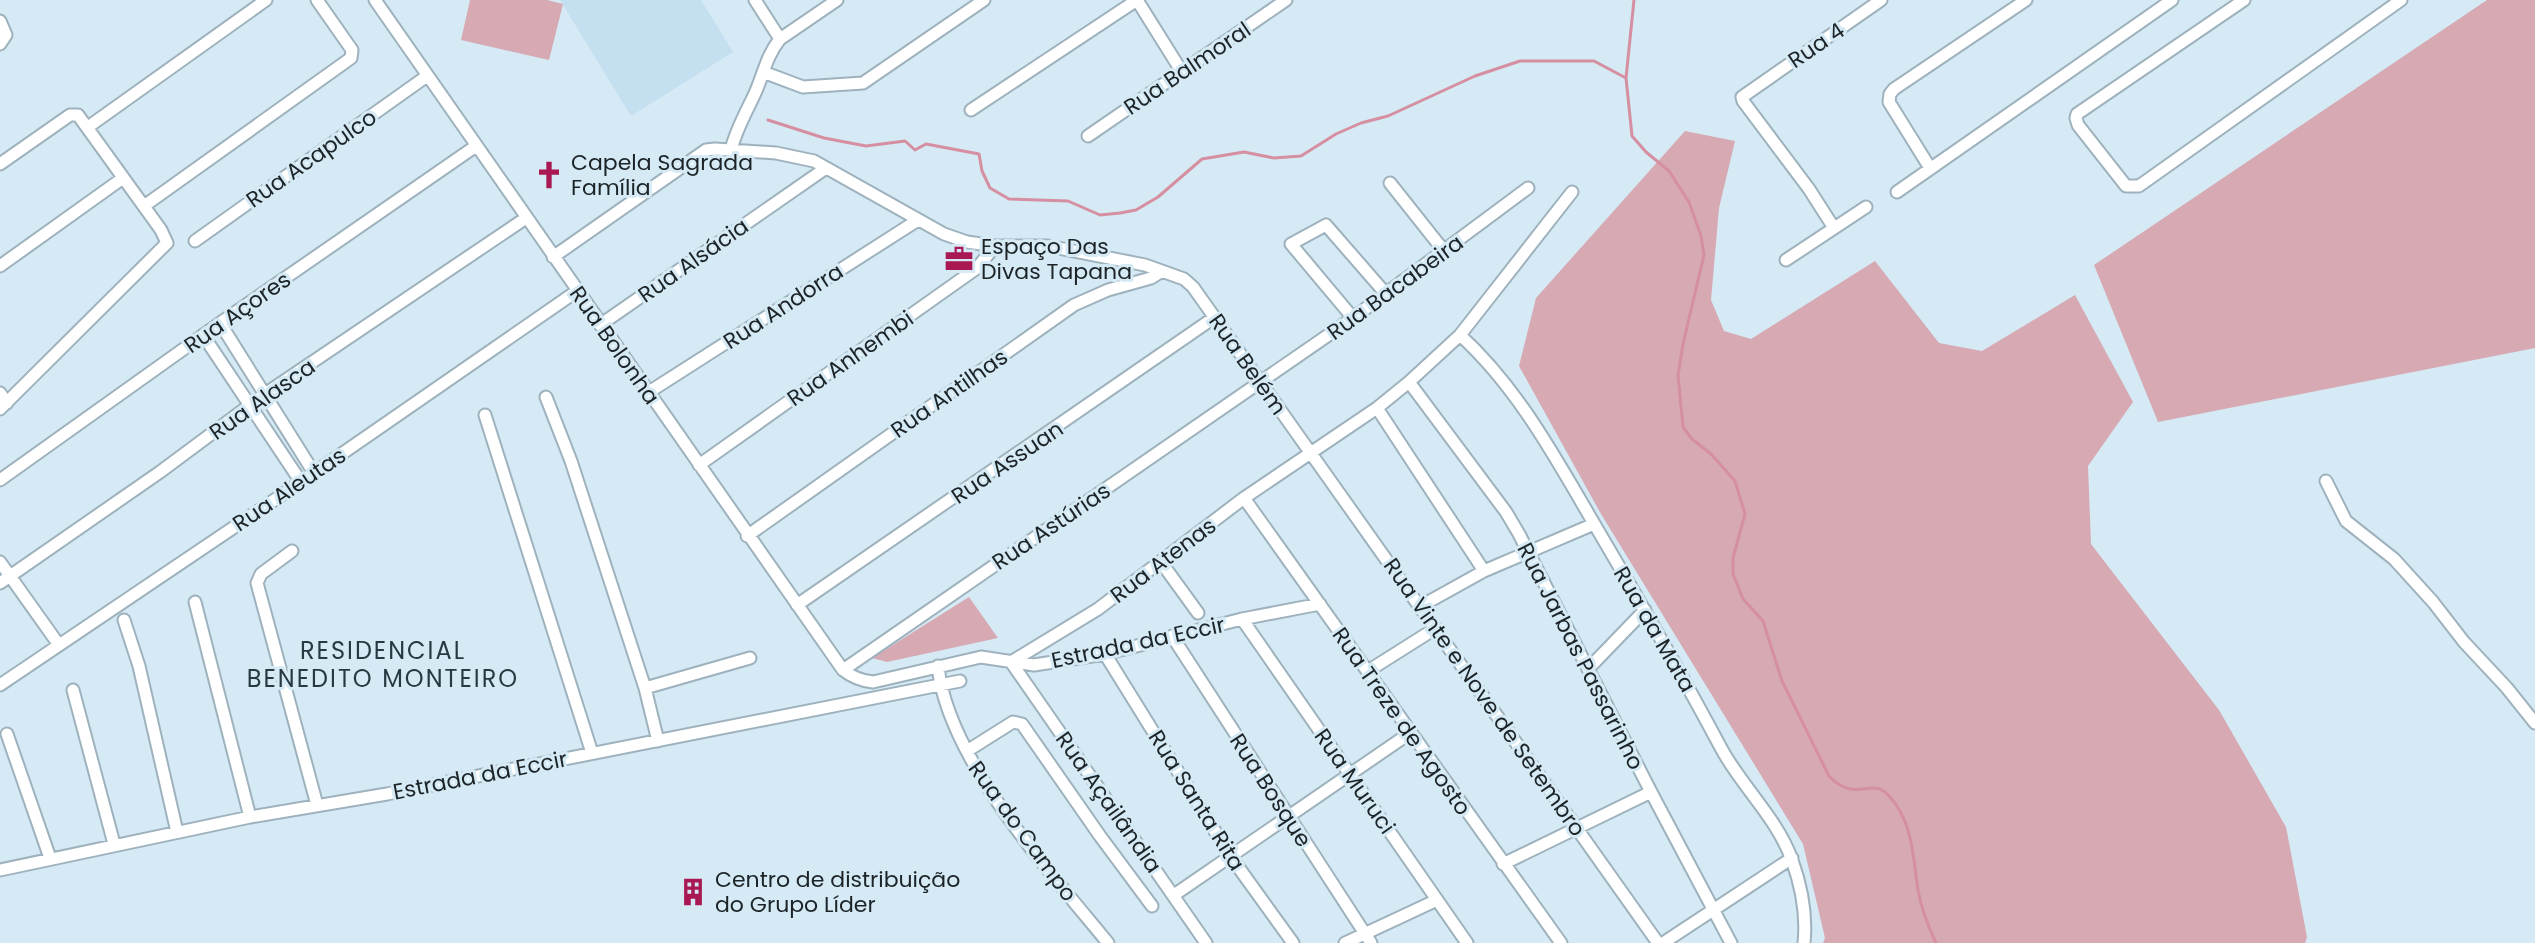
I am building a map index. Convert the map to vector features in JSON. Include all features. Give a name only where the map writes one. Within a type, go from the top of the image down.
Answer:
[{"type":"street","points":[[88,127],[266,0]]},
{"type":"street","points":[[144,206],[351,58],[352,50],[317,0]]},
{"type":"street","name":"Rua Bolonha","points":[[375,0],[843,670],[863,681]]},
{"type":"street","points":[[755,0],[780,39]]},
{"type":"street","points":[[731,150],[735,132],[769,55],[780,39],[837,0]]},
{"type":"street","points":[[763,72],[803,87],[863,83],[984,0]]},
{"type":"street","points":[[971,110],[1137,0],[1182,72]]},
{"type":"street","name":"Rua Balmoral","points":[[1088,136],[1286,0]]},
{"type":"street","name":"Rua 4","points":[[1834,228],[1743,101],[1744,94],[1881,0]]},
{"type":"street","points":[[1930,168],[1889,102],[1890,94],[2026,0]]},
{"type":"street","points":[[1897,192],[2172,0]]},
{"type":"street","points":[[2244,0],[2077,114],[2078,125],[2126,186],[2139,186],[2401,0]]},
{"type":"street","points":[[0,21],[6,35],[0,44]]},
{"type":"street","name":"Rua Acapulco","points":[[195,241],[427,76]]},
{"type":"street","points":[[0,164],[70,115],[78,115],[165,236],[166,246],[2,402]]},
{"type":"street","name":"Rua Açores","points":[[0,480],[476,146]]},
{"type":"street","points":[[553,257],[706,150],[731,150],[776,153],[814,161],[944,234],[967,242],[995,246],[1048,246],[1167,272]]},
{"type":"street","name":"Rua Alsácia","points":[[600,325],[826,168]]},
{"type":"street","points":[[0,266],[123,178]]},
{"type":"street","points":[[1390,183],[1444,251]]},
{"type":"street","name":"Rua Bacabeira","points":[[1260,383],[1528,188]]},
{"type":"street","name":"Rua Atenas","points":[[1011,662],[1098,609],[1244,498],[1377,408],[1409,382],[1460,335],[1572,192]]},
{"type":"street","points":[[1786,260],[1866,207]]},
{"type":"street","name":"Rua Alasca","points":[[5,580],[265,394],[526,218]]},
{"type":"street","name":"Rua Andorra","points":[[649,392],[918,220]]},
{"type":"street","points":[[1353,318],[1291,244],[1324,225],[1386,294]]},
{"type":"street","name":"Rua Anhembi","points":[[699,465],[977,268],[995,246]]},
{"type":"street","name":"Rua Belém","points":[[1167,272],[1184,279],[1193,287],[1310,451]]},
{"type":"street","name":"Rua Antilhas","points":[[747,536],[1074,305],[1108,290],[1167,272]]},
{"type":"street","name":"Rua Aleutas","points":[[0,685],[577,291]]},
{"type":"street","name":"Rua Assuan","points":[[797,605],[1215,317]]},
{"type":"street","points":[[220,323],[314,473]]},
{"type":"street","points":[[203,335],[301,482]]},
{"type":"street","name":"Rua da Mata","points":[[1460,335],[1490,365],[1532,418],[1645,610],[1722,751],[1770,819],[1792,858],[1804,902],[1804,943]]},
{"type":"street","name":"Rua Jarbas Passarinho","points":[[1409,382],[1506,512],[1731,943]]},
{"type":"street","name":"Rua Astúrias","points":[[843,670],[1260,383]]},
{"type":"street","points":[[546,397],[571,461],[645,688],[658,741]]},
{"type":"street","points":[[1377,408],[1484,571]]},
{"type":"street","points":[[485,415],[592,753]]},
{"type":"street","name":"Rua Vinte e Nove de Setembro","points":[[1310,451],[1661,943]]},
{"type":"street","points":[[2326,481],[2346,521],[2394,559],[2535,723]]},
{"type":"street","name":"Rua Treze de Agosto","points":[[1244,498],[1561,943]]},
{"type":"street","points":[[1421,606],[1484,571],[1594,524]]},
{"type":"street","points":[[292,551],[261,574],[257,583],[317,805]]},
{"type":"street","points":[[0,562],[5,580],[59,645]]},
{"type":"street","points":[[1161,562],[1198,613]]},
{"type":"street","points":[[195,602],[250,817]]},
{"type":"street","name":"Estrada da Eccir","points":[[863,681],[873,682],[981,657],[1034,665],[1105,654],[1242,619],[1320,604]]},
{"type":"street","points":[[1588,669],[1645,610]]},
{"type":"street","name":"Rua Muruci","points":[[1242,619],[1467,943]]},
{"type":"street","points":[[124,620],[139,666],[177,832]]},
{"type":"street","points":[[1368,671],[1436,628]]},
{"type":"street","name":"Rua Bosque","points":[[1172,636],[1368,938]]},
{"type":"street","name":"Rua Santa Rita","points":[[1105,654],[1231,857],[1293,943]]},
{"type":"street","points":[[645,688],[750,658]]},
{"type":"street","name":"Rua Açailândia","points":[[1011,662],[1206,943]]},
{"type":"street","name":"Rua do Campo","points":[[938,666],[946,707],[974,766],[1053,876],[1108,943]]},
{"type":"street","name":"Estrada da Eccir","points":[[0,870],[250,817],[387,794],[960,681]]},
{"type":"street","points":[[73,690],[114,844]]},
{"type":"street","points":[[967,751],[1013,722],[1022,724],[1152,906]]},
{"type":"street","points":[[1174,895],[1410,733]]},
{"type":"street","points":[[7,734],[50,858]]},
{"type":"street","points":[[1503,864],[1651,792]]},
{"type":"street","points":[[1661,943],[1792,858]]},
{"type":"street","points":[[1345,943],[1368,938],[1437,900]]},
{"type":"shaded area","points":[[470,0],[547,0],[563,4],[549,60],[461,40]]},
{"type":"shaded area","points":[[560,0],[701,0],[733,52],[631,116]]},
{"type":"shaded area","points":[[2487,0],[2535,0],[2535,348],[2158,422],[2094,265]]},
{"type":"shaded area","points":[[1685,131],[1735,141],[1719,208],[1711,300],[1724,331],[1751,339],[1875,261],[1939,343],[1982,351],[2075,295],[2133,402],[2088,466],[2091,544],[2219,710],[2286,827],[2307,937],[2305,943],[1823,943],[1825,938],[1803,844],[1601,514],[1519,366],[1536,298]]},
{"type":"shaded area","points":[[969,597],[998,638],[887,662],[872,658]]},
{"type":"waterway","points":[[1634,0],[1626,78],[1632,136],[1669,171],[1689,202],[1704,255],[1678,375],[1683,427],[1735,481],[1745,514],[1733,558],[1733,574],[1743,599],[1763,621],[1782,681],[1829,776],[1848,788],[1882,790],[1903,817],[1911,840],[1921,903],[1936,943]]},
{"type":"waterway","points":[[768,120],[824,138],[866,146],[905,141],[915,150],[926,144],[979,154],[990,188],[1009,199],[1068,201],[1100,215],[1136,210],[1158,197],[1202,159],[1244,152],[1274,158],[1301,156],[1336,134],[1361,123],[1388,116],[1475,76],[1520,61],[1594,61],[1626,78]]},
{"type":"place","name":"Capela Sagrada Família","points":[[549,175]]},
{"type":"place","name":"Espaço Das Divas Tapana","points":[[959,259]]},
{"type":"place","name":"Centro de distribuição do Grupo Líder","points":[[693,892]]},
{"type":"district","name":"RESIDENCIAL BENEDITO MONTEIRO","points":[[383,665]]}]
